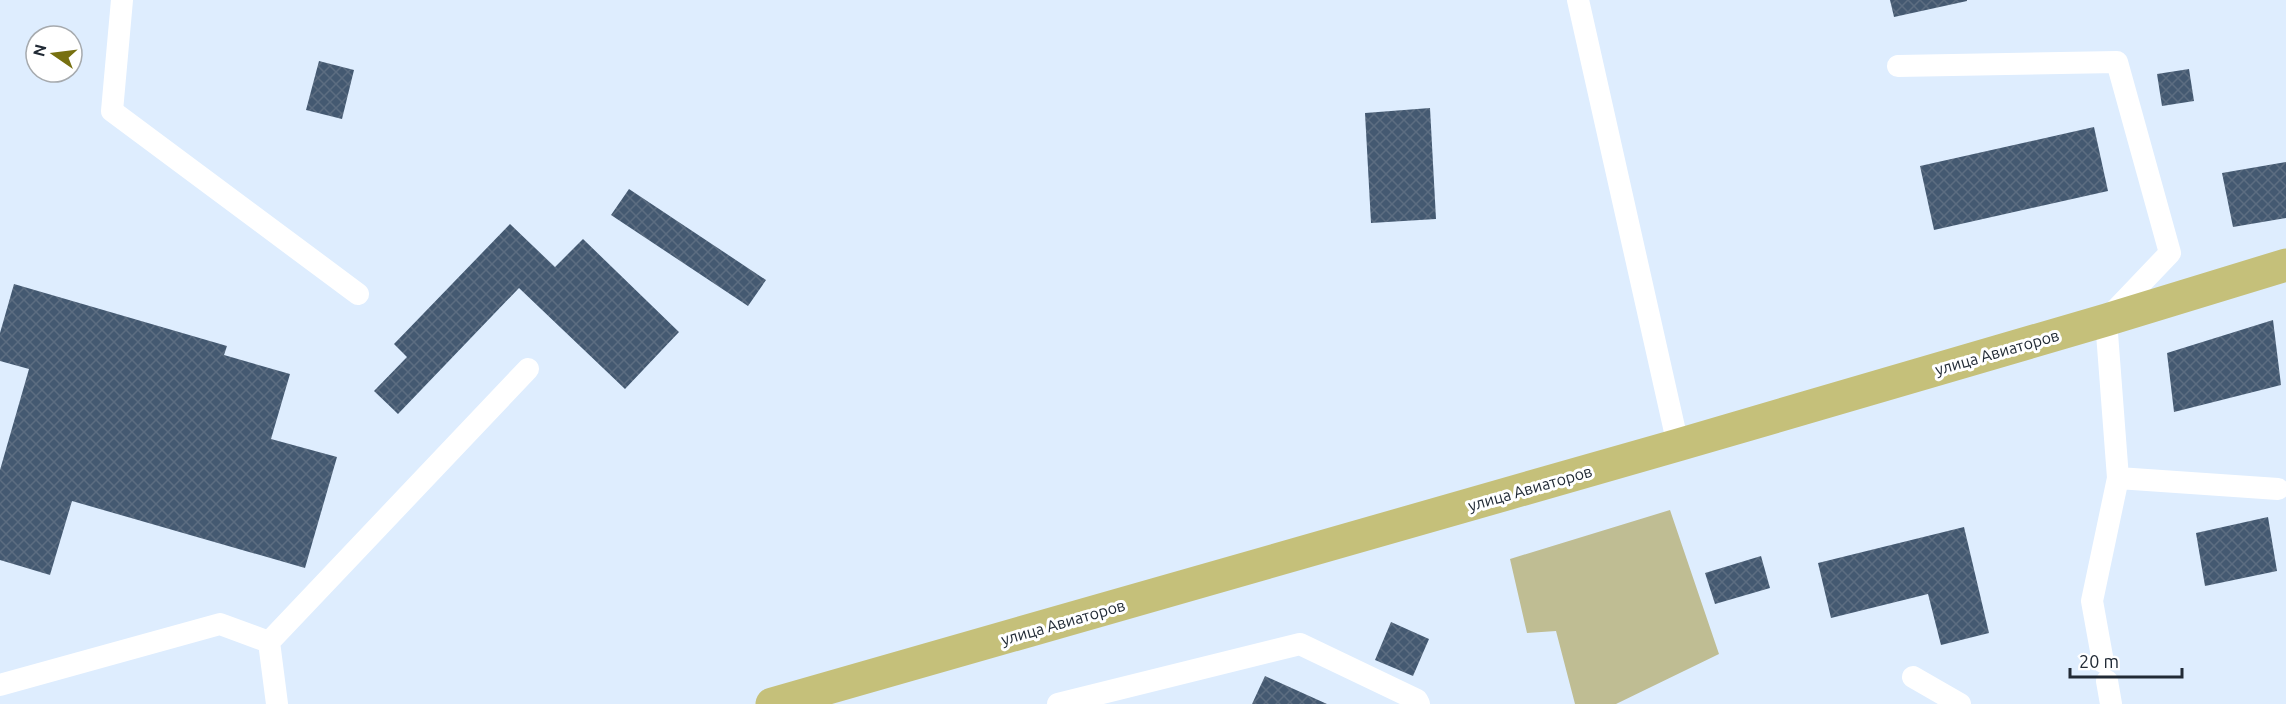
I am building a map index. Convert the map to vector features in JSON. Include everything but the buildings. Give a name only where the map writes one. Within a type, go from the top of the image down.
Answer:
[{"type":"main road","name":"улица Авиаторов","points":[[778,703],[1678,445],[2286,265]]},
{"type":"lane","points":[[122,0],[112,111],[358,294]]},
{"type":"lane","points":[[1578,0],[1678,445]]},
{"type":"lane","points":[[1898,66],[2117,62],[2170,253],[2106,320],[2118,478],[2091,601],[2111,704]]},
{"type":"lane","points":[[269,642],[528,369]]},
{"type":"lane","points":[[2118,478],[2278,489]]},
{"type":"lane","points":[[0,685],[220,624],[269,642]]},
{"type":"lane","points":[[269,642],[277,704]]},
{"type":"lane","points":[[1058,704],[1300,644],[1417,700],[1419,704]]},
{"type":"lane","points":[[1913,677],[1960,704]]},
{"type":"shaded area","points":[[1670,510],[1719,654],[1616,704],[1575,704],[1556,631],[1527,633],[1510,559]]}]
